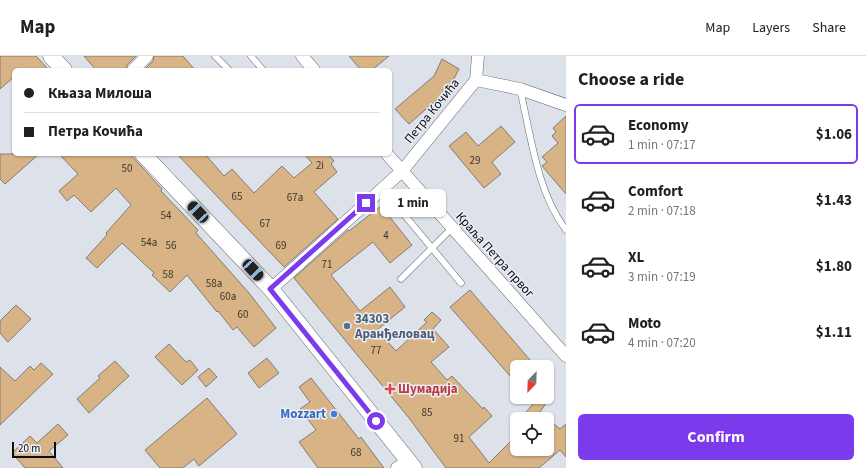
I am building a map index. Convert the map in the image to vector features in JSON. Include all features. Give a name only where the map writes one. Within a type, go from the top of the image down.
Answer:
[{"type":"street","points":[[51,56],[62,68]]},
{"type":"street","points":[[135,68],[147,56]]},
{"type":"street","points":[[302,56],[312,68]]},
{"type":"street","points":[[476,80],[478,56]]},
{"type":"street","name":"Петра Кочића","points":[[270,289],[402,171],[476,80],[520,90],[566,105]]},
{"type":"street","points":[[145,156],[270,289],[406,466]]},
{"type":"street","name":"Краља Петра првог","points":[[389,156],[566,356]]},
{"type":"lane","points":[[215,56],[227,68]]},
{"type":"lane","points":[[251,56],[261,68]]},
{"type":"lane","points":[[520,90],[545,192],[553,210],[566,230]]},
{"type":"lane","points":[[397,206],[461,283]]},
{"type":"lane","points":[[401,279],[452,228]]},
{"type":"building","points":[[0,56],[36,56],[47,68],[12,68],[12,79],[0,89]]},
{"type":"building","points":[[84,56],[136,56],[127,65],[126,68],[94,68]]},
{"type":"building","points":[[154,56],[183,56],[193,68],[146,68],[153,61]]},
{"type":"building","points":[[349,56],[389,56],[374,68],[359,68]]},
{"type":"building","points":[[442,59],[459,69],[448,90],[409,124],[395,109],[434,76]]},
{"type":"building","points":[[566,116],[566,194],[542,166],[547,162],[542,157],[558,143],[552,136],[556,132],[553,128]]},
{"type":"building","points":[[501,126],[515,142],[492,162],[501,174],[484,188],[449,146],[466,132],[478,146]]},
{"type":"building","points":[[0,154],[12,154],[12,156],[37,156],[5,184],[0,179]]},
{"type":"building","points":[[61,156],[132,156],[162,189],[161,191],[198,230],[196,233],[249,293],[276,328],[254,347],[237,327],[233,330],[187,275],[170,292],[152,275],[154,273],[122,243],[97,268],[86,258],[131,205],[116,188],[91,212],[74,195],[67,201],[59,191],[78,174]]},
{"type":"building","points":[[179,156],[207,156],[224,176],[232,169],[254,193],[282,166],[294,178],[312,163],[306,156],[330,156],[334,161],[331,164],[337,172],[314,192],[338,219],[284,267]]},
{"type":"building","points":[[381,206],[412,245],[390,263],[373,242],[331,275],[360,311],[390,287],[405,307],[377,330],[396,351],[427,322],[424,320],[432,312],[441,320],[433,329],[449,347],[431,362],[447,380],[452,376],[483,409],[484,407],[492,416],[469,437],[489,463],[510,442],[510,456],[553,456],[539,468],[446,468],[409,418],[294,278],[348,230],[349,231]]},
{"type":"building","points":[[470,290],[530,360],[510,360],[510,376],[450,307]]},
{"type":"building","points":[[16,305],[31,319],[8,342],[0,333],[0,321]]},
{"type":"building","points":[[169,344],[186,362],[190,360],[198,370],[182,385],[155,357]]},
{"type":"building","points":[[267,358],[279,373],[259,388],[248,373]]},
{"type":"building","points":[[115,361],[129,376],[89,413],[77,399],[100,378],[98,376]]},
{"type":"building","points":[[41,363],[53,374],[0,425],[0,367],[15,381],[30,366],[34,370]]},
{"type":"building","points":[[209,368],[217,377],[206,387],[198,377]]},
{"type":"building","points":[[311,378],[359,439],[361,437],[384,468],[318,468],[299,442],[316,430],[300,409],[310,402],[299,387]]},
{"type":"building","points":[[207,398],[237,434],[199,466],[194,459],[183,468],[160,468],[145,450]]},
{"type":"building","points":[[533,404],[545,404],[540,412],[526,412]]},
{"type":"building","points":[[58,424],[68,435],[49,451],[63,468],[25,468],[12,453],[30,436],[37,443]]},
{"type":"building","points":[[554,424],[560,429],[566,424],[566,457],[560,450],[554,455]]},
{"type":"place","name":"34303 Аранђеловац","points":[[347,326]]},
{"type":"place","name":"Шумадија","points":[[390,389]]},
{"type":"place","name":"Mozzart","points":[[334,414]]},
{"type":"route","points":[[366,203],[270,289],[376,421]]}]
